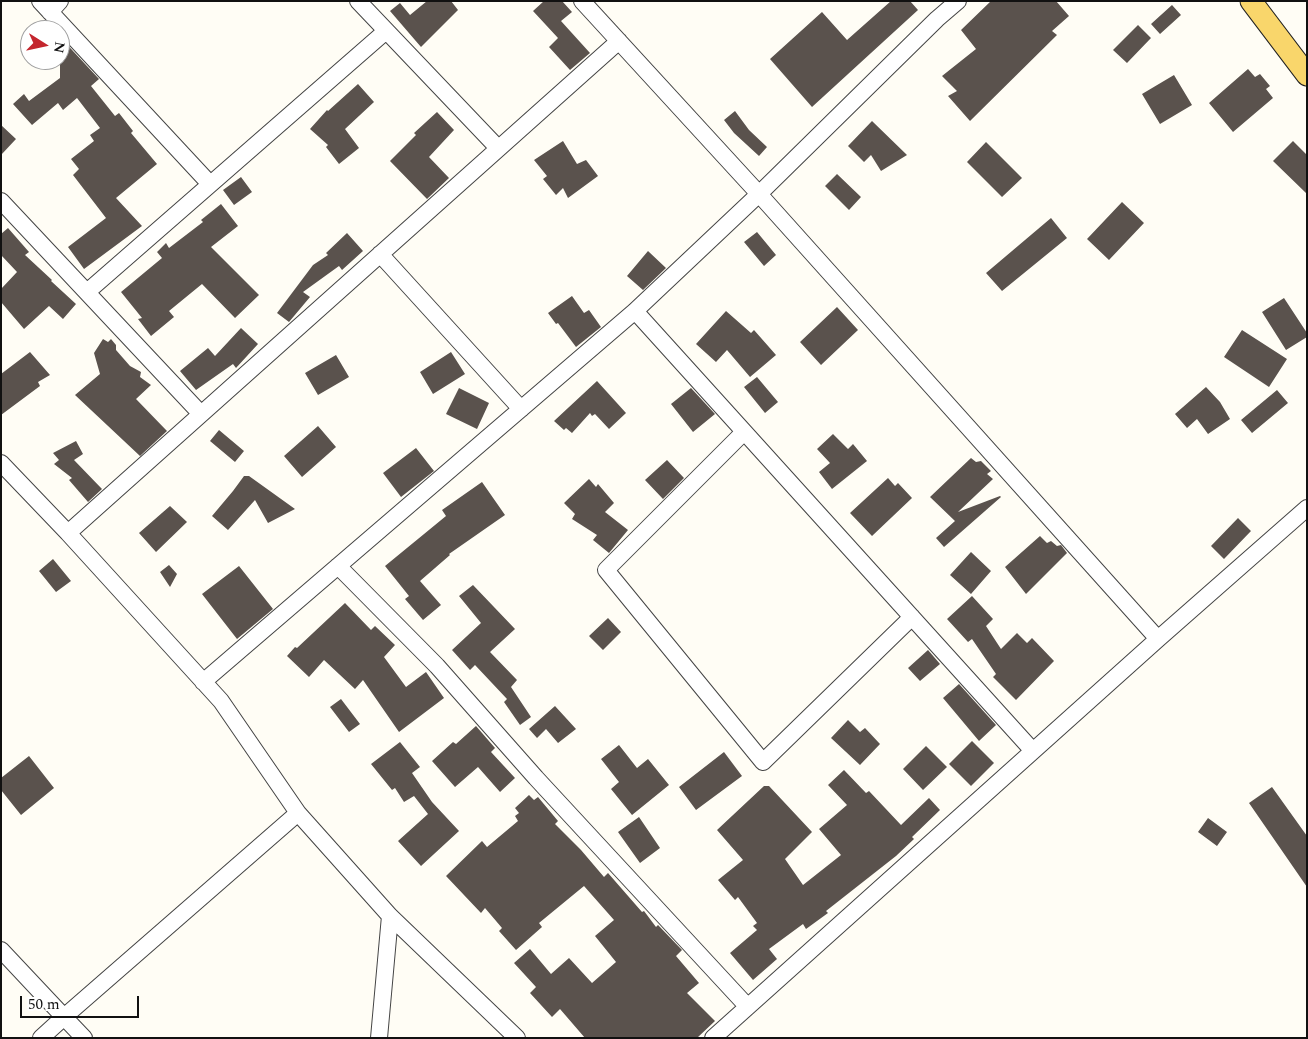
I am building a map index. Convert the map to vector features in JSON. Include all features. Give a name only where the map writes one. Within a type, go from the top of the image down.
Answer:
[{"type":"main road","points":[[1251,1],[1307,74]]},
{"type":"street","points":[[358,1],[498,148]]},
{"type":"street","points":[[582,1],[759,194],[1158,639]]},
{"type":"street","points":[[203,682],[635,311],[759,194],[937,19],[958,1]]},
{"type":"street","points":[[50,5],[210,184]]},
{"type":"street","points":[[87,292],[386,32]]},
{"type":"street","points":[[68,533],[619,41]]},
{"type":"street","points":[[1,200],[202,414]]},
{"type":"street","points":[[380,254],[521,409]]},
{"type":"street","points":[[635,311],[1033,751]]},
{"type":"street","points":[[744,432],[606,570],[763,762],[912,617]]},
{"type":"street","points":[[1,463],[68,533],[220,701],[298,813],[390,916],[517,1038]]},
{"type":"street","points":[[713,1038],[1307,508]]},
{"type":"street","points":[[338,566],[438,666],[536,778],[747,1006]]},
{"type":"street","points":[[41,1038],[298,813]]},
{"type":"street","points":[[379,1038],[390,916]]},
{"type":"street","points":[[1,950],[84,1038]]},
{"type":"building","points":[[427,1],[451,1],[458,10],[421,47],[390,11],[400,3],[410,15]]},
{"type":"building","points":[[544,1],[562,1],[572,12],[561,21],[590,53],[570,70],[549,47],[558,38],[533,11]]},
{"type":"building","points":[[891,1],[910,1],[918,10],[812,107],[770,59],[822,12],[847,40]]},
{"type":"building","points":[[991,1],[1056,1],[1069,16],[1052,31],[1057,35],[970,121],[948,96],[957,91],[942,76],[976,49],[961,30]]},
{"type":"building","points":[[1172,5],[1181,15],[1160,34],[1151,24]]},
{"type":"building","points":[[1138,25],[1151,38],[1127,63],[1113,50]]},
{"type":"building","points":[[70,48],[99,79],[91,86],[115,116],[119,113],[133,131],[131,133],[157,164],[116,198],[142,226],[84,269],[68,247],[106,218],[73,175],[79,169],[71,159],[94,141],[90,135],[100,128],[77,98],[63,110],[58,103],[32,125],[13,104],[24,94],[29,101],[60,78],[60,70],[70,70]]},
{"type":"building","points":[[1248,69],[1255,77],[1260,74],[1270,86],[1266,89],[1273,98],[1233,132],[1209,103]]},
{"type":"building","points":[[1174,75],[1192,105],[1160,124],[1142,94]]},
{"type":"building","points":[[358,84],[374,102],[345,129],[359,148],[339,164],[326,147],[328,145],[310,129],[327,110]]},
{"type":"building","points":[[735,111],[749,130],[767,147],[759,156],[734,133],[724,120]]},
{"type":"building","points":[[437,112],[454,130],[429,157],[449,178],[427,199],[390,161],[416,135],[414,133]]},
{"type":"building","points":[[872,121],[907,155],[881,171],[871,155],[864,162],[848,146]]},
{"type":"building","points":[[1,125],[16,139],[1,155]]},
{"type":"building","points":[[563,141],[577,164],[586,160],[598,176],[568,198],[563,188],[556,195],[543,179],[547,176],[534,160]]},
{"type":"building","points":[[1293,141],[1307,155],[1307,194],[1273,161]]},
{"type":"building","points":[[986,142],[1022,178],[1002,197],[967,162]]},
{"type":"building","points":[[837,174],[861,197],[849,210],[825,186]]},
{"type":"building","points":[[241,177],[252,192],[234,205],[223,190]]},
{"type":"building","points":[[1122,202],[1144,223],[1109,260],[1087,239]]},
{"type":"building","points":[[221,204],[238,226],[211,247],[259,295],[235,318],[202,284],[169,311],[174,317],[151,336],[138,319],[142,318],[121,292],[162,258],[157,252],[166,243],[169,248],[203,222],[201,220]]},
{"type":"building","points":[[1051,218],[1067,238],[1002,291],[986,273]]},
{"type":"building","points":[[8,228],[29,252],[25,255],[76,304],[63,319],[49,306],[24,329],[1,302],[1,289],[17,272],[1,255],[1,234]]},
{"type":"building","points":[[757,232],[776,255],[764,266],[744,242]]},
{"type":"building","points":[[347,233],[363,251],[342,270],[339,266],[303,292],[310,297],[289,322],[277,313],[313,265],[328,255],[326,253]]},
{"type":"building","points":[[648,251],[666,268],[643,290],[627,276]]},
{"type":"building","points":[[572,296],[584,313],[589,310],[601,327],[576,347],[548,313]]},
{"type":"building","points":[[1284,298],[1307,333],[1307,337],[1286,350],[1262,312]]},
{"type":"building","points":[[837,307],[858,330],[821,365],[800,342]]},
{"type":"building","points":[[726,311],[751,333],[754,330],[776,355],[750,377],[727,350],[716,362],[696,344]]},
{"type":"building","points":[[241,328],[258,344],[236,368],[233,364],[196,390],[180,371],[208,348],[215,356]]},
{"type":"building","points":[[1242,330],[1287,359],[1269,387],[1224,357]]},
{"type":"building","points":[[103,339],[108,342],[111,339],[116,345],[116,350],[130,366],[141,372],[140,377],[151,385],[136,399],[167,431],[140,456],[75,395],[100,374],[94,353]]},
{"type":"building","points":[[30,352],[50,375],[38,382],[40,386],[1,415],[1,374]]},
{"type":"building","points":[[451,352],[465,374],[433,394],[420,372]]},
{"type":"building","points":[[336,355],[349,377],[318,395],[305,373]]},
{"type":"building","points":[[757,377],[778,402],[765,413],[744,387]]},
{"type":"building","points":[[597,381],[626,413],[609,429],[595,414],[592,416],[590,413],[572,433],[566,428],[564,430],[554,421]]},
{"type":"building","points":[[1206,387],[1220,402],[1230,419],[1208,434],[1197,419],[1187,428],[1175,414]]},
{"type":"building","points":[[459,388],[489,403],[477,429],[446,414]]},
{"type":"building","points":[[691,388],[715,414],[693,432],[671,404]]},
{"type":"building","points":[[1277,390],[1288,403],[1252,433],[1241,420]]},
{"type":"building","points":[[318,426],[336,447],[302,477],[284,456]]},
{"type":"building","points":[[219,430],[244,451],[235,462],[210,441]]},
{"type":"building","points":[[833,434],[848,449],[853,444],[867,461],[832,489],[819,472],[830,463],[817,449]]},
{"type":"building","points":[[76,441],[83,454],[74,460],[102,489],[88,502],[69,480],[72,478],[54,464],[59,460],[53,453]]},
{"type":"building","points":[[416,448],[434,471],[401,497],[383,473]]},
{"type":"building","points":[[971,458],[976,462],[981,461],[991,471],[987,474],[993,479],[958,512],[1001,497],[944,547],[936,538],[955,521],[930,497]]},
{"type":"building","points":[[667,460],[684,478],[663,499],[645,480]]},
{"type":"building","points":[[244,476],[249,476],[295,509],[268,523],[255,500],[228,530],[212,516]]},
{"type":"building","points":[[888,478],[895,486],[898,483],[912,498],[872,536],[850,513]]},
{"type":"building","points":[[589,479],[596,487],[598,484],[614,503],[605,512],[628,530],[609,553],[593,540],[597,535],[572,519],[575,514],[564,503]]},
{"type":"building","points":[[482,482],[505,515],[449,554],[420,581],[441,605],[423,620],[405,599],[409,596],[385,566],[446,516],[442,510]]},
{"type":"building","points":[[170,506],[187,522],[156,552],[139,533]]},
{"type":"building","points":[[1238,518],[1251,531],[1224,559],[1211,546]]},
{"type":"building","points":[[1040,536],[1047,543],[1051,541],[1057,546],[1061,545],[1067,553],[1026,594],[1005,567]]},
{"type":"building","points":[[971,552],[991,571],[971,594],[950,575]]},
{"type":"building","points":[[53,559],[71,581],[56,592],[39,571]]},
{"type":"building","points":[[169,565],[177,574],[170,587],[160,572]]},
{"type":"building","points":[[239,566],[273,609],[237,639],[202,594]]},
{"type":"building","points":[[473,585],[515,629],[490,652],[517,680],[511,687],[531,717],[520,725],[504,702],[507,699],[475,665],[470,670],[452,650],[481,623],[459,596]]},
{"type":"building","points":[[972,596],[993,619],[986,626],[1001,649],[1017,633],[1027,643],[1032,638],[1054,661],[1016,700],[993,677],[996,674],[972,639],[968,642],[947,619]]},
{"type":"building","points":[[345,603],[371,630],[375,626],[395,645],[384,657],[406,687],[426,672],[444,698],[399,732],[363,680],[355,689],[324,660],[309,677],[287,656]]},
{"type":"building","points":[[608,618],[621,632],[603,650],[589,636]]},
{"type":"building","points":[[928,650],[940,664],[920,681],[908,668]]},
{"type":"building","points":[[959,684],[996,725],[979,741],[943,698]]},
{"type":"building","points":[[341,699],[360,724],[349,732],[330,707]]},
{"type":"building","points":[[555,706],[576,729],[558,743],[546,729],[537,738],[529,729]]},
{"type":"building","points":[[848,720],[860,732],[865,728],[880,744],[860,765],[831,738]]},
{"type":"building","points":[[476,726],[495,748],[491,752],[515,778],[500,792],[478,767],[455,787],[432,761],[453,742],[456,744]]},
{"type":"building","points":[[972,741],[994,763],[971,786],[949,764]]},
{"type":"building","points":[[400,742],[420,767],[412,773],[432,802],[459,831],[421,866],[398,841],[428,814],[414,796],[404,802],[395,788],[392,790],[371,764]]},
{"type":"building","points":[[619,745],[637,768],[648,759],[669,785],[632,815],[611,789],[619,782],[601,759]]},
{"type":"building","points":[[926,746],[947,767],[923,790],[903,769]]},
{"type":"building","points":[[724,752],[742,776],[696,810],[679,787]]},
{"type":"building","points":[[29,756],[54,788],[21,815],[1,790],[1,778]]},
{"type":"building","points":[[844,770],[866,793],[869,791],[901,825],[929,798],[940,810],[912,837],[914,839],[896,856],[826,911],[828,913],[806,929],[803,924],[769,949],[777,959],[753,980],[730,953],[757,930],[753,926],[757,923],[738,897],[735,900],[718,880],[743,860],[717,830],[764,786],[769,786],[812,832],[785,859],[803,885],[841,855],[819,829],[847,805],[828,785]]},
{"type":"building","points":[[1272,787],[1307,836],[1307,887],[1249,803]]},
{"type":"building","points":[[529,795],[534,800],[538,797],[558,821],[555,824],[604,877],[608,873],[642,912],[644,911],[656,927],[658,925],[682,950],[676,956],[699,983],[687,993],[715,1021],[697,1038],[585,1038],[560,1009],[552,1017],[530,993],[536,987],[514,963],[530,949],[551,974],[569,958],[592,983],[616,962],[595,936],[614,920],[584,886],[539,923],[542,927],[516,950],[499,931],[502,928],[485,908],[481,913],[446,876],[482,841],[487,847],[518,821],[515,816],[519,813],[515,808]]},
{"type":"building","points":[[639,817],[660,848],[640,863],[618,832]]},
{"type":"building","points":[[1208,818],[1227,832],[1217,846],[1198,832]]}]
